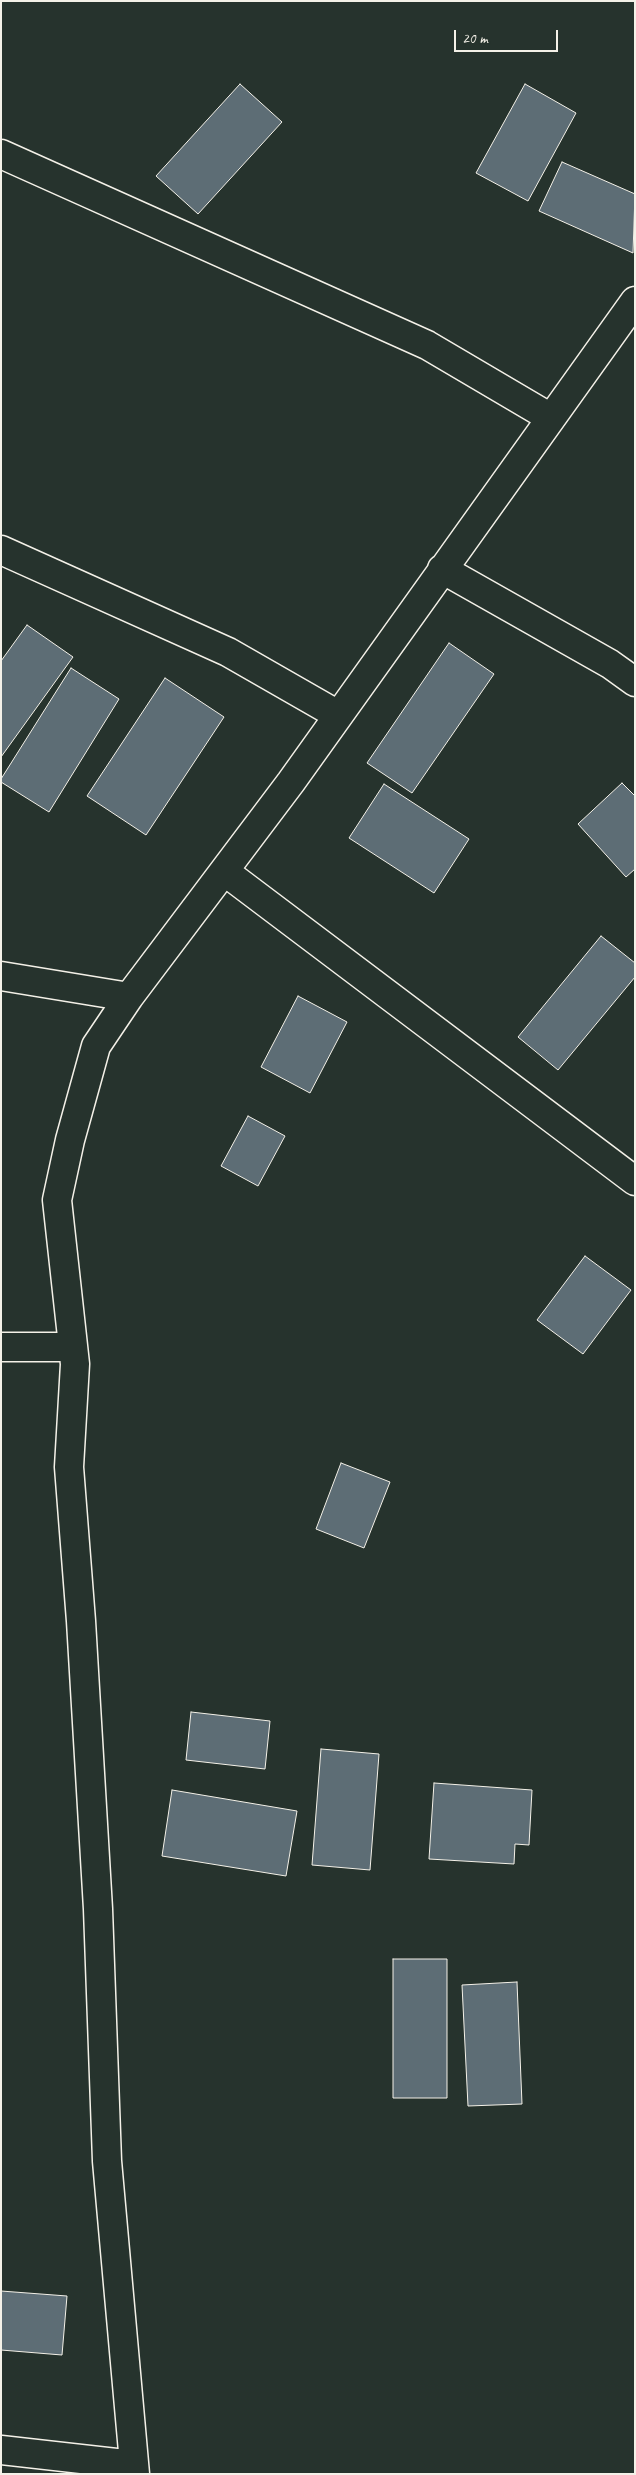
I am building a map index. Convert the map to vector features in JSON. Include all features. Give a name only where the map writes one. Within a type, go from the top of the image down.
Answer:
[{"type":"street","points":[[1,154],[426,345],[551,418]]},
{"type":"street","points":[[1,2450],[134,2470],[107,2161],[98,1909],[81,1621],[69,1466],[75,1364],[57,1200],[70,1140],[96,1046],[129,997],[338,715],[635,301]]},
{"type":"street","points":[[1,550],[228,652],[338,715]]},
{"type":"street","points":[[442,570],[610,664],[635,682]]},
{"type":"street","points":[[224,870],[635,1181]]},
{"type":"street","points":[[1,976],[129,997]]},
{"type":"street","points":[[1,1347],[74,1347]]},
{"type":"building","points":[[240,84],[282,122],[198,214],[156,176]]},
{"type":"building","points":[[525,84],[576,113],[528,201],[476,173]]},
{"type":"building","points":[[562,162],[635,194],[633,253],[539,211]]},
{"type":"building","points":[[27,625],[73,657],[1,757],[1,661]]},
{"type":"building","points":[[449,643],[494,674],[412,793],[367,763]]},
{"type":"building","points":[[71,668],[119,699],[49,812],[1,782],[1,779]]},
{"type":"building","points":[[165,678],[224,717],[146,835],[87,796]]},
{"type":"building","points":[[622,783],[635,796],[635,869],[626,877],[578,824]]},
{"type":"building","points":[[384,784],[469,839],[434,893],[349,838]]},
{"type":"building","points":[[601,936],[635,963],[635,977],[558,1070],[518,1037]]},
{"type":"building","points":[[298,996],[347,1022],[310,1093],[261,1067]]},
{"type":"building","points":[[248,1116],[285,1136],[258,1186],[221,1166]]},
{"type":"building","points":[[585,1256],[631,1290],[583,1354],[537,1320]]},
{"type":"building","points":[[341,1463],[390,1482],[364,1548],[316,1529]]},
{"type":"building","points":[[191,1712],[270,1721],[265,1769],[186,1760]]},
{"type":"building","points":[[321,1749],[379,1754],[370,1870],[312,1865]]},
{"type":"building","points":[[434,1783],[532,1790],[529,1845],[515,1844],[514,1864],[429,1859]]},
{"type":"building","points":[[172,1790],[297,1811],[286,1876],[162,1856]]},
{"type":"building","points":[[393,1959],[447,1959],[447,2098],[393,2098]]},
{"type":"building","points":[[517,1982],[522,2104],[468,2106],[462,1985]]},
{"type":"building","points":[[1,2291],[67,2296],[62,2355],[1,2350]]}]
